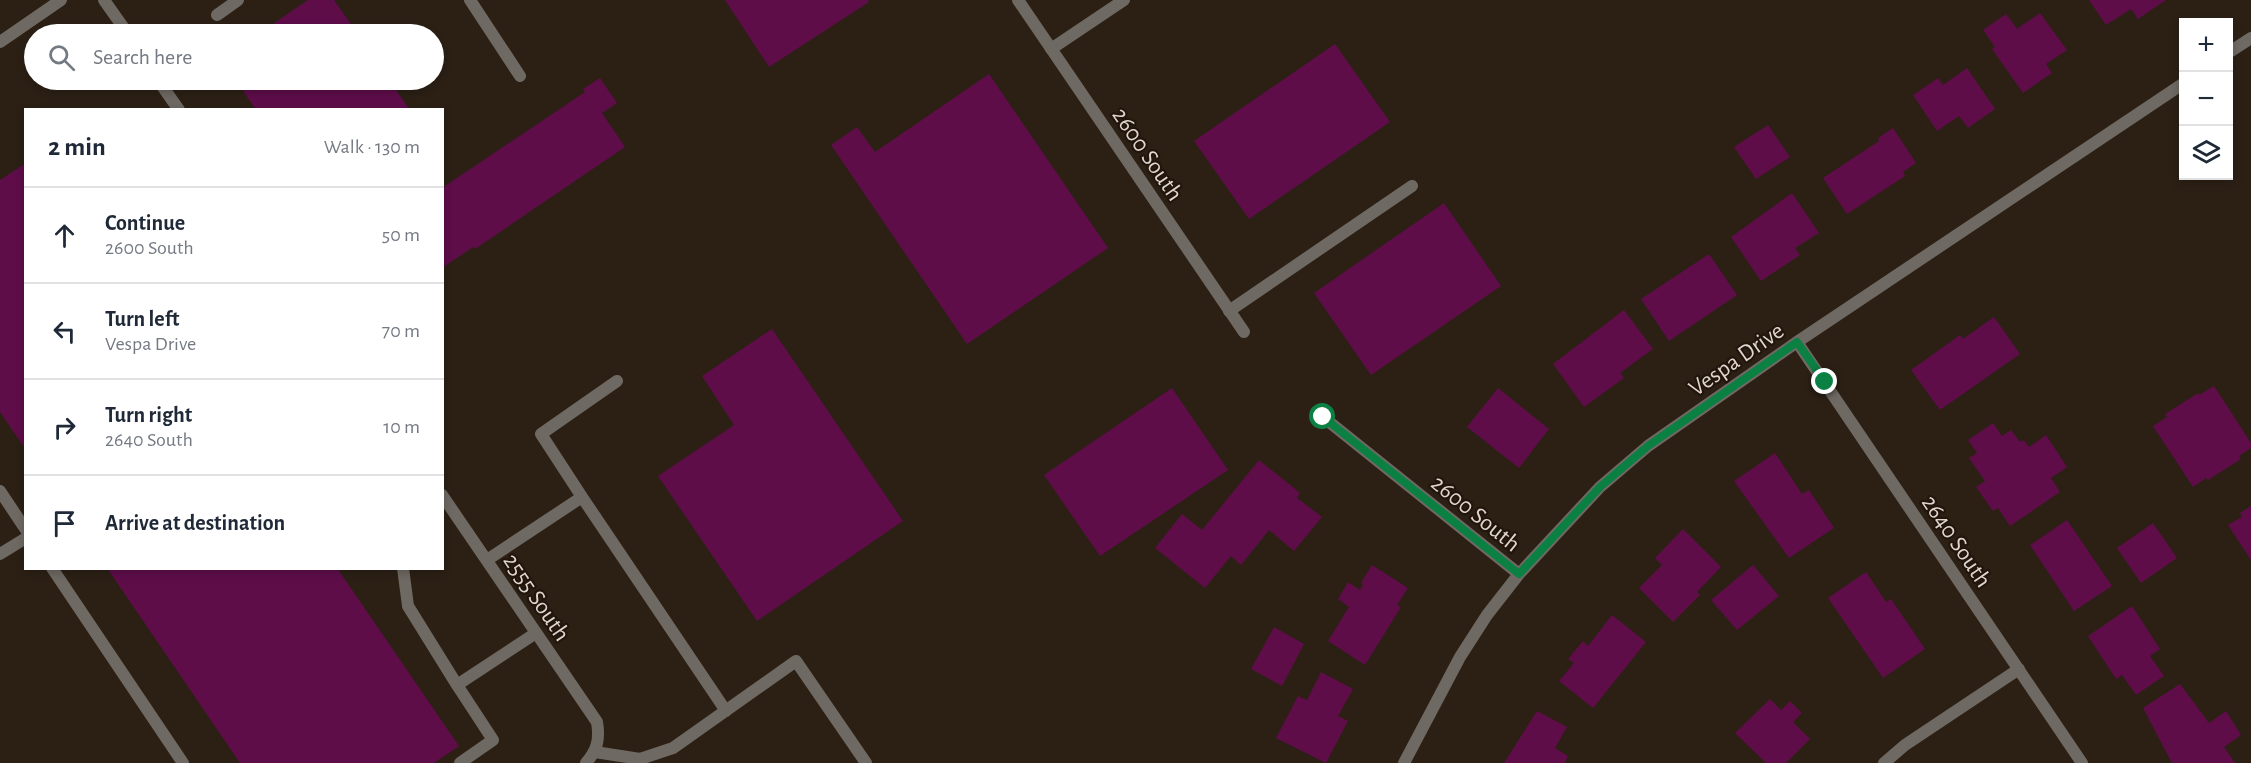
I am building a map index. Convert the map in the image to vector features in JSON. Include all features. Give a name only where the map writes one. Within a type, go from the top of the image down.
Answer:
[{"type":"street","points":[[27,24],[62,0]]},
{"type":"street","points":[[104,0],[121,24]]},
{"type":"street","points":[[217,15],[238,0]]},
{"type":"street","points":[[470,0],[520,76]]},
{"type":"street","name":"2600 South","points":[[1018,0],[1244,332]]},
{"type":"street","points":[[1051,50],[1124,0]]},
{"type":"street","points":[[0,42],[24,26]]},
{"type":"street","points":[[2233,50],[2251,38]]},
{"type":"street","name":"Vespa Drive","points":[[1404,763],[1460,657],[1488,615],[1519,574],[1600,487],[1648,446],[1797,342],[2179,86]]},
{"type":"street","points":[[165,90],[178,108]]},
{"type":"street","points":[[1229,311],[1412,186]]},
{"type":"street","name":"2640 South","points":[[1797,342],[2082,763]]},
{"type":"street","points":[[617,381],[541,434],[726,711]]},
{"type":"street","name":"2600 South","points":[[1323,417],[1519,574]]},
{"type":"street","points":[[0,491],[24,527]]},
{"type":"street","points":[[487,560],[582,496]]},
{"type":"street","name":"2555 South","points":[[444,498],[597,722],[600,737],[595,752]]},
{"type":"street","points":[[0,554],[24,539]]},
{"type":"street","points":[[53,570],[183,763]]},
{"type":"street","points":[[403,570],[408,606],[493,740],[460,763]]},
{"type":"street","points":[[457,685],[536,633]]},
{"type":"street","points":[[586,763],[595,752],[640,759],[673,748],[796,661],[866,763]]},
{"type":"street","points":[[1884,763],[1905,745],[2019,669]]},
{"type":"building","points":[[308,0],[334,0],[351,24],[273,24]]},
{"type":"building","points":[[725,0],[868,0],[869,2],[769,67]]},
{"type":"building","points":[[2089,0],[2166,0],[2138,19],[2131,9],[2106,25]]},
{"type":"building","points":[[2040,13],[2067,50],[2046,64],[2052,73],[2023,93],[1992,49],[1995,47],[1983,30],[2006,14],[2019,31],[2018,28]]},
{"type":"building","points":[[1335,44],[1390,122],[1249,219],[1194,141]]},
{"type":"building","points":[[1967,68],[1995,109],[1968,128],[1959,116],[1937,131],[1913,95],[1938,78],[1943,85]]},
{"type":"building","points":[[989,74],[1108,248],[967,344],[831,145],[857,127],[875,152]]},
{"type":"building","points":[[600,78],[617,103],[602,113],[625,147],[475,249],[473,247],[444,267],[444,187],[585,92],[583,89]]},
{"type":"building","points":[[243,90],[396,90],[409,108],[255,108]]},
{"type":"building","points":[[1768,125],[1790,157],[1756,179],[1734,147]]},
{"type":"building","points":[[1893,128],[1916,163],[1903,172],[1905,176],[1847,214],[1823,178],[1879,141],[1878,138]]},
{"type":"building","points":[[24,164],[24,447],[0,412],[0,180]]},
{"type":"building","points":[[1792,193],[1819,233],[1795,248],[1800,255],[1761,281],[1731,237]]},
{"type":"building","points":[[1444,203],[1501,286],[1371,375],[1314,293]]},
{"type":"building","points":[[1709,254],[1737,295],[1669,341],[1641,299]]},
{"type":"building","points":[[1624,310],[1653,349],[1620,373],[1624,378],[1584,407],[1553,364]]},
{"type":"building","points":[[1994,317],[2020,354],[1940,410],[1911,370],[1960,335],[1963,339]]},
{"type":"building","points":[[772,329],[903,521],[757,621],[658,476],[734,425],[702,376]]},
{"type":"building","points":[[2214,386],[2251,443],[2251,448],[2239,456],[2241,459],[2193,487],[2153,426],[2167,417],[2165,414],[2198,393],[2199,395]]},
{"type":"building","points":[[1172,388],[1228,470],[1100,556],[1044,475]]},
{"type":"building","points":[[1498,388],[1549,429],[1519,468],[1467,427]]},
{"type":"building","points":[[1993,423],[2002,436],[2011,430],[2020,442],[2024,440],[2029,447],[2046,435],[2067,467],[2051,478],[2060,492],[2010,526],[1998,508],[1993,511],[1976,487],[1985,481],[1969,458],[1977,453],[1968,440]]},
{"type":"building","points":[[1775,453],[1802,494],[1809,490],[1834,528],[1789,558],[1734,481]]},
{"type":"building","points":[[1259,460],[1300,493],[1297,498],[1322,517],[1294,551],[1269,530],[1241,565],[1231,556],[1205,588],[1155,548],[1182,514],[1202,530]]},
{"type":"building","points":[[2251,506],[2251,560],[2228,525],[2242,517],[2240,513]]},
{"type":"building","points":[[2067,520],[2112,586],[2074,611],[2030,545]]},
{"type":"building","points":[[2153,523],[2177,558],[2141,583],[2117,548]]},
{"type":"building","points":[[1683,529],[1721,567],[1697,592],[1700,595],[1673,622],[1639,588],[1662,565],[1655,558]]},
{"type":"building","points":[[1372,565],[1408,588],[1397,605],[1401,607],[1365,665],[1328,641],[1349,607],[1338,599],[1348,582],[1360,590],[1363,584],[1361,583]]},
{"type":"building","points":[[1753,565],[1779,596],[1737,630],[1711,600]]},
{"type":"building","points":[[108,570],[338,570],[459,746],[434,763],[240,763]]},
{"type":"building","points":[[1866,572],[1886,602],[1891,599],[1925,649],[1883,678],[1828,598]]},
{"type":"building","points":[[2132,606],[2160,649],[2150,656],[2164,676],[2136,695],[2122,675],[2116,679],[2088,636]]},
{"type":"building","points":[[1612,615],[1646,642],[1593,708],[1559,681],[1574,663],[1568,659],[1583,641],[1588,646]]},
{"type":"building","points":[[1274,627],[1304,644],[1282,686],[1251,669]]},
{"type":"building","points":[[1321,672],[1353,689],[1338,716],[1348,721],[1326,763],[1276,738],[1298,696],[1307,700]]},
{"type":"building","points":[[2180,684],[2209,723],[2226,711],[2241,735],[2224,747],[2235,763],[2172,763],[2143,708]]},
{"type":"building","points":[[1770,699],[1781,710],[1790,701],[1802,713],[1793,722],[1810,739],[1786,763],[1766,763],[1735,733]]},
{"type":"building","points":[[1537,711],[1567,727],[1555,748],[1568,756],[1565,763],[1504,763]]},
{"type":"route","points":[[1323,417],[1519,574],[1600,487],[1648,446],[1797,342],[1825,382]]}]
